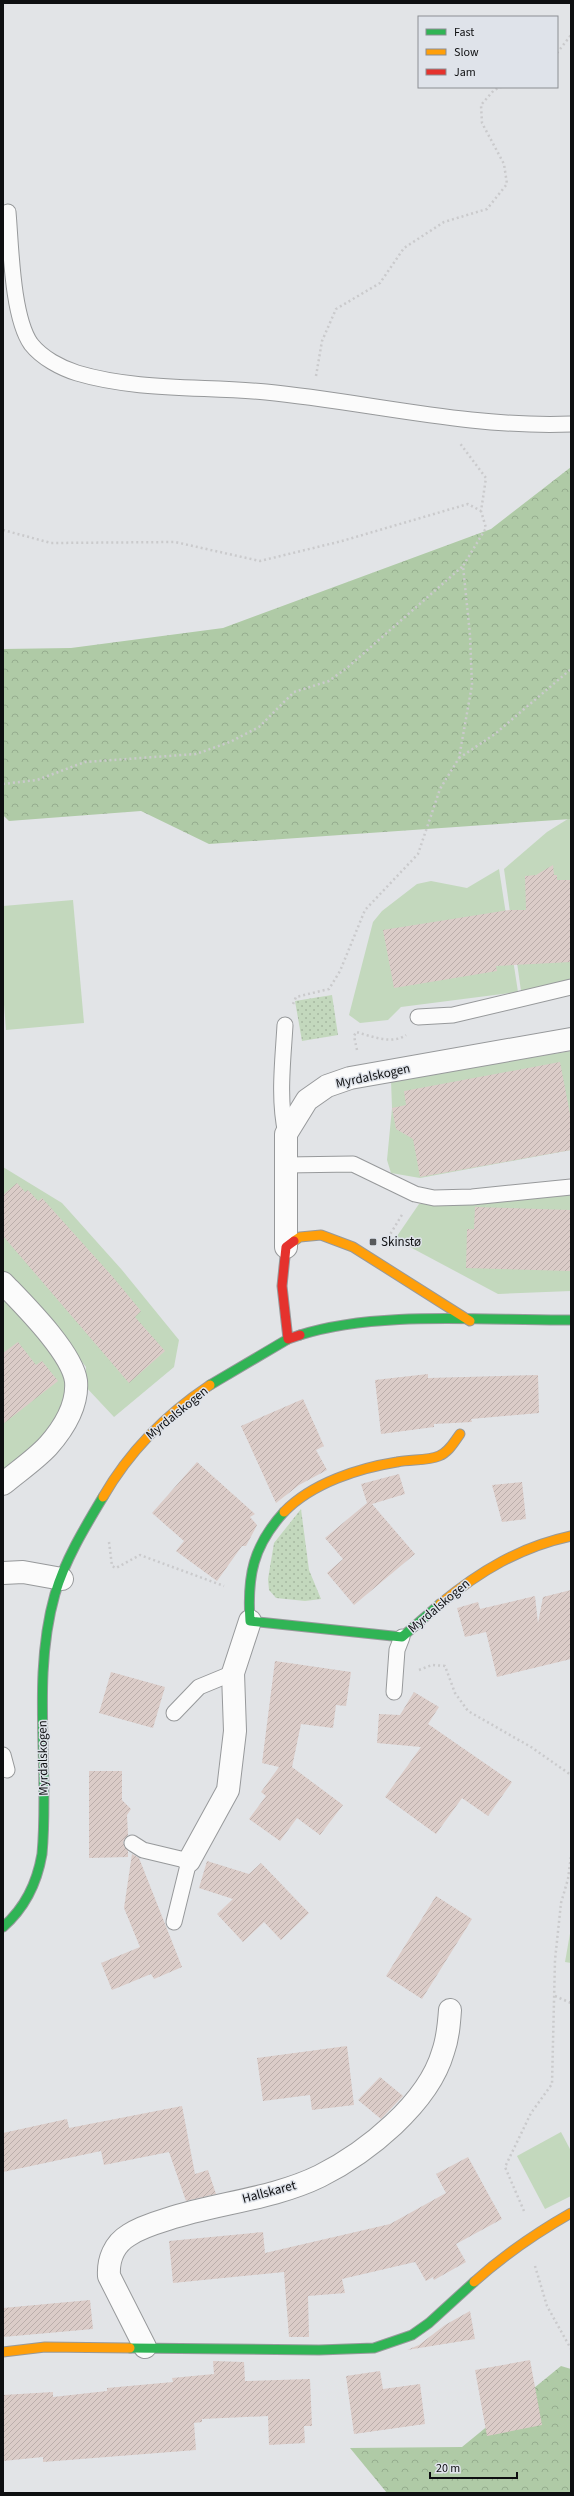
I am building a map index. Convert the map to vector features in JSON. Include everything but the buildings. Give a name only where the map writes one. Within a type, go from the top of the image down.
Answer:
[{"type":"street","name":"Myrdalskogen","points":[[286,1134],[308,1100],[327,1086],[344,1080],[505,1049],[571,1039]]},
{"type":"street","points":[[286,1134],[286,1247],[282,1286],[288,1339]]},
{"type":"street","points":[[286,1247],[300,1237],[321,1235],[353,1246],[470,1321]]},
{"type":"street","points":[[3,1283],[35,1316],[62,1352],[76,1380],[74,1403],[64,1426],[47,1448],[3,1484]]},
{"type":"street","name":"Myrdalskogen","points":[[3,1927],[15,1916],[34,1888],[43,1851],[42,1695],[46,1646],[54,1599],[62,1578],[90,1518],[118,1471],[148,1434],[194,1396],[288,1339],[339,1325],[571,1320]]},
{"type":"street","points":[[189,1861],[228,1790],[235,1731],[233,1673],[250,1622],[249,1595],[256,1555],[275,1522],[290,1507],[326,1483],[358,1470],[400,1461],[442,1456],[451,1449],[460,1434]]},
{"type":"street","name":"Myrdalskogen","points":[[250,1622],[402,1637],[471,1579],[513,1552],[553,1539],[571,1536]]},
{"type":"street","points":[[3,1573],[23,1572],[62,1578]]},
{"type":"street","name":"Hallskaret","points":[[145,2347],[109,2276],[108,2266],[112,2254],[118,2244],[128,2235],[148,2225],[194,2210],[286,2188],[319,2176],[366,2147],[409,2107],[436,2071],[448,2034],[450,2010]]},
{"type":"street","points":[[3,2352],[45,2347],[374,2348],[412,2335],[429,2324],[500,2259],[533,2235],[571,2213]]},
{"type":"lane","points":[[8,212],[16,291],[22,323],[31,344],[50,362],[76,373],[114,381],[268,392],[455,418],[545,425],[571,424]]},
{"type":"lane","points":[[418,1017],[453,1015],[571,987]]},
{"type":"lane","points":[[285,1025],[281,1113],[286,1134]]},
{"type":"lane","points":[[286,1165],[353,1164],[415,1194],[434,1198],[472,1197],[571,1187]]},
{"type":"lane","points":[[394,1692],[397,1650],[402,1637]]},
{"type":"lane","points":[[174,1713],[199,1687],[233,1673]]},
{"type":"lane","points":[[3,1755],[7,1770]]},
{"type":"lane","points":[[132,1844],[143,1850],[189,1861],[174,1922]]},
{"type":"path","points":[[558,52],[571,35]]},
{"type":"path","points":[[312,399],[322,341],[336,309],[380,284],[404,248],[444,222],[487,209],[506,184],[504,164],[482,123],[481,105],[494,90],[499,88]]},
{"type":"path","points":[[3,784],[37,780],[85,762],[196,754],[230,742],[259,727],[294,692],[329,681],[348,667],[463,566],[486,528],[482,511],[486,478],[458,442],[455,418]]},
{"type":"path","points":[[3,530],[51,543],[175,542],[260,562],[342,541],[468,504],[482,511]]},
{"type":"path","points":[[285,1025],[296,997],[329,989],[340,970],[365,910],[418,854],[440,789],[459,758],[472,685],[470,635],[463,566]]},
{"type":"path","points":[[459,758],[495,734],[571,669]]},
{"type":"path","points":[[358,1055],[354,1036],[356,1032],[393,1040],[408,1034]]},
{"type":"path","points":[[375,1260],[415,1194]]},
{"type":"path","points":[[90,1518],[104,1530],[109,1537],[112,1566],[116,1568],[140,1555],[249,1595]]},
{"type":"path","points":[[419,1670],[432,1665],[445,1666],[455,1693],[468,1711],[531,1747],[571,1776]]},
{"type":"path","points":[[571,1856],[568,1879],[561,1903],[555,1960],[552,2084],[531,2113],[505,2167],[533,2235],[531,2253],[547,2306],[571,2349]]},
{"type":"path","points":[[555,1996],[571,2002]]},
{"type":"green space","points":[[571,467],[571,819],[209,844],[141,811],[9,821],[3,815],[3,649],[71,648],[223,628],[491,529]]},
{"type":"green space","points":[[571,817],[571,981],[521,991],[504,869],[547,832]]},
{"type":"green space","points":[[499,869],[518,992],[401,1007],[388,1020],[360,1023],[349,1015],[373,922],[382,911],[417,884],[431,881],[467,888]]},
{"type":"green space","points":[[73,900],[84,1023],[6,1030],[3,992],[3,906]]},
{"type":"green space","points":[[332,995],[338,1035],[302,1041],[295,1001]]},
{"type":"green space","points":[[571,1051],[571,1150],[420,1178],[391,1173],[387,1160],[392,1108],[391,1080]]},
{"type":"green space","points":[[3,1167],[62,1203],[122,1270],[179,1340],[174,1367],[114,1417],[85,1386],[86,1367],[55,1327],[3,1272]]},
{"type":"green space","points":[[571,1192],[571,1291],[498,1294],[395,1239],[419,1204]]},
{"type":"green space","points":[[3,1301],[12,1302],[71,1380],[60,1411],[39,1440],[6,1470],[3,1466]]},
{"type":"green space","points":[[301,1509],[309,1570],[321,1599],[305,1601],[276,1598],[269,1590],[268,1579],[274,1543]]},
{"type":"green space","points":[[571,1928],[571,1963],[565,1962]]},
{"type":"green space","points":[[561,2132],[571,2151],[571,2196],[545,2209],[517,2156]]},
{"type":"green space","points":[[561,2366],[571,2369],[571,2493],[387,2493],[350,2448],[462,2447]]},
{"type":"traffic: fast","points":[[300,1335],[331,1327],[364,1322],[434,1318],[571,1320]]},
{"type":"traffic: fast","points":[[210,1385],[288,1339]]},
{"type":"traffic: fast","points":[[3,1927],[24,1903],[34,1885],[42,1854],[44,1822],[42,1691],[48,1626],[55,1594],[70,1556],[103,1497]]},
{"type":"traffic: fast","points":[[284,1512],[265,1537],[254,1562],[250,1590],[250,1621],[402,1637],[440,1604]]},
{"type":"traffic: fast","points":[[130,2348],[319,2350],[374,2348],[412,2335],[429,2323],[474,2282]]},
{"type":"traffic: slow","points":[[294,1241],[300,1237],[321,1235],[353,1247],[470,1321]]},
{"type":"traffic: slow","points":[[103,1497],[125,1464],[163,1421],[210,1385]]},
{"type":"traffic: slow","points":[[284,1512],[308,1493],[337,1478],[367,1468],[402,1461],[429,1459],[439,1456],[448,1449],[460,1434]]},
{"type":"traffic: slow","points":[[440,1604],[470,1581],[501,1562],[535,1547],[571,1536]]},
{"type":"traffic: slow","points":[[474,2282],[521,2245],[545,2228],[571,2213]]},
{"type":"traffic: slow","points":[[3,2352],[45,2347],[130,2348]]},
{"type":"traffic: jam","points":[[294,1241],[286,1247],[282,1286],[288,1339],[300,1335]]},
{"type":"place","name":"Skinstø","points":[[373,1242]]}]
